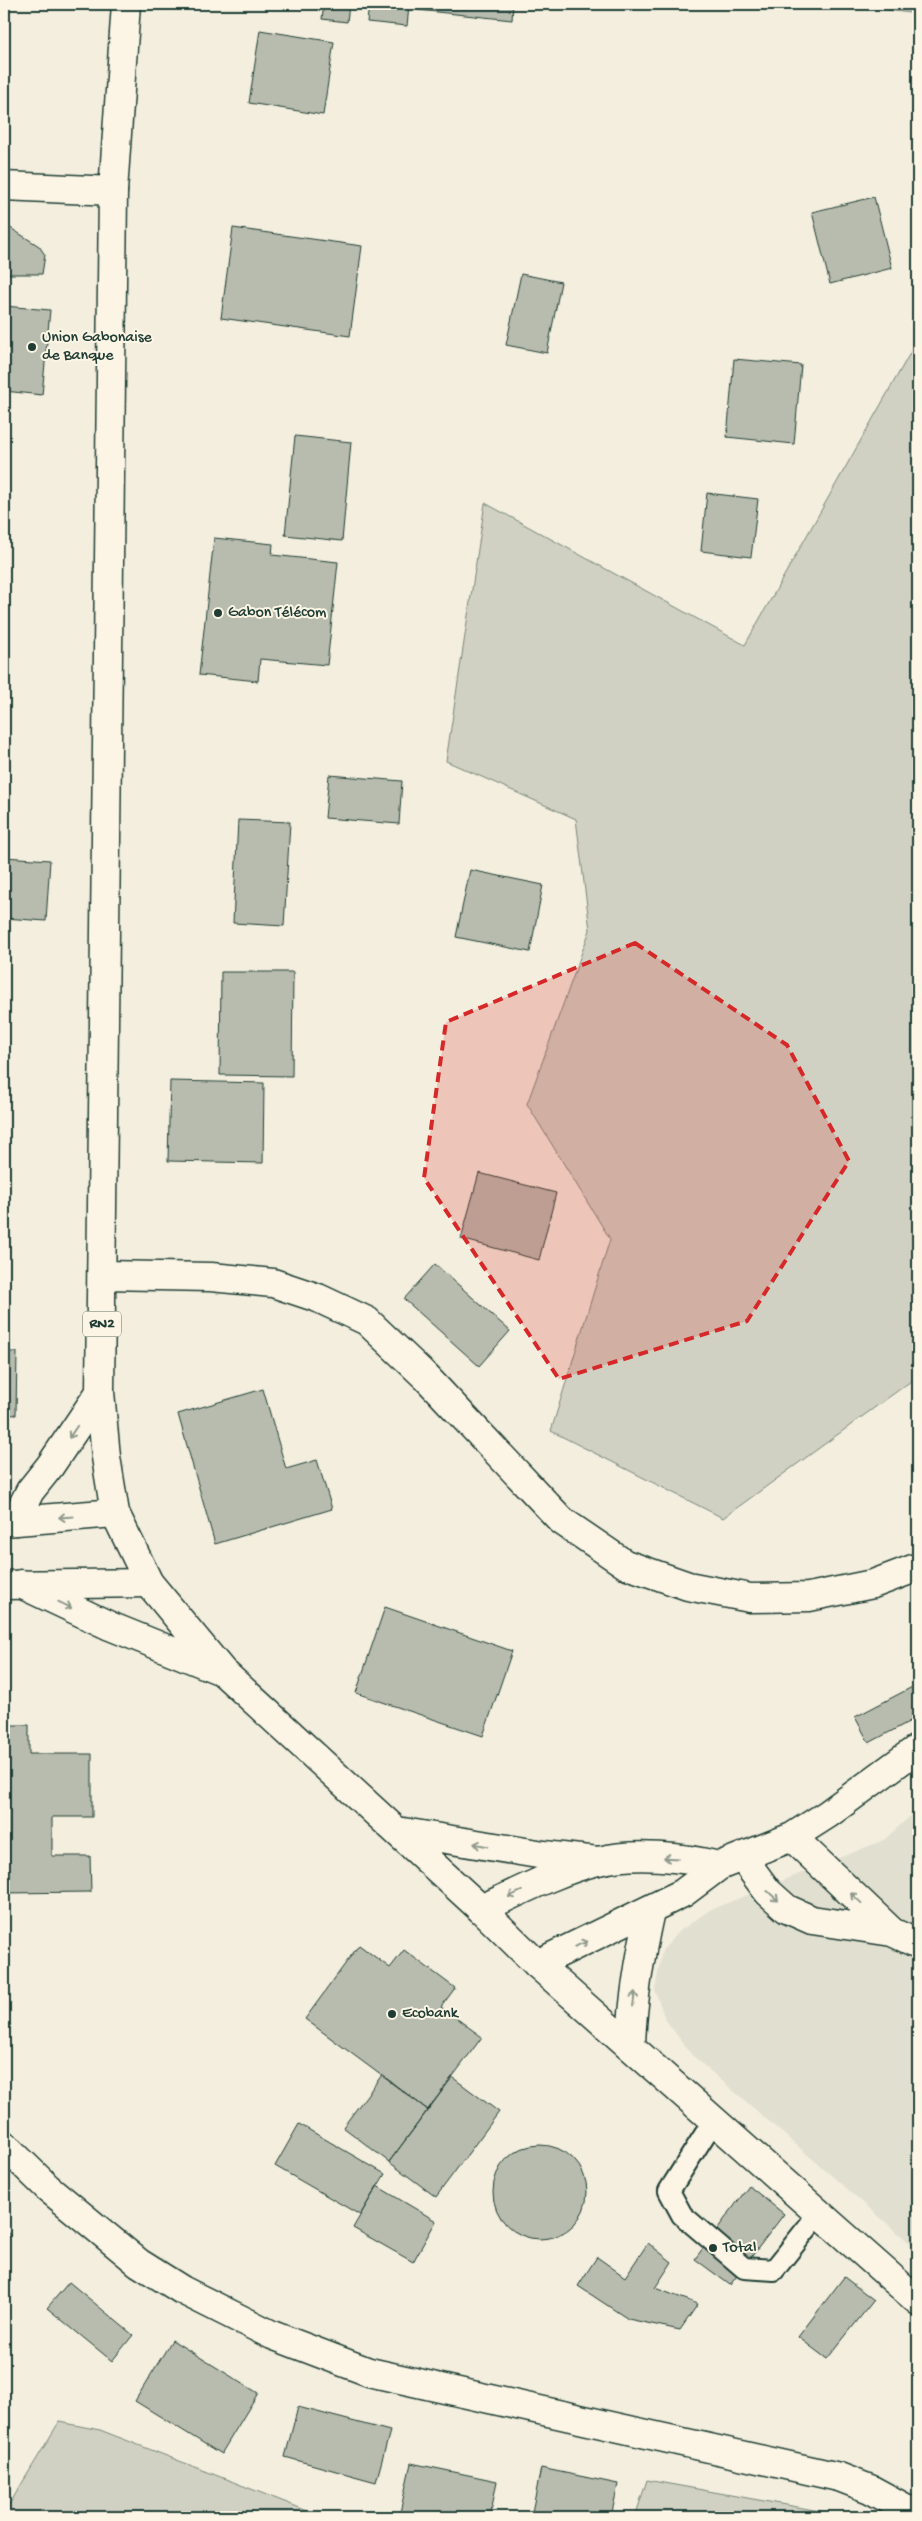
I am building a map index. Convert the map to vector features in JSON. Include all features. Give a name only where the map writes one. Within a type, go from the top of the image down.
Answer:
[{"type":"main road","name":"RN2","points":[[126,4],[114,191],[103,1275],[100,1392],[106,1457],[115,1513],[149,1583],[222,1671],[481,1909],[537,1964],[820,2212],[918,2301]]},
{"type":"main road","points":[[4,186],[114,191]]},
{"type":"main road","points":[[103,1275],[211,1277],[273,1283],[318,1298],[367,1321],[426,1377],[562,1521],[625,1564],[688,1586],[750,1598],[809,1597],[873,1584],[918,1567]]},
{"type":"main road","points":[[10,1521],[100,1392]]},
{"type":"main road","points":[[10,1521],[115,1513]]},
{"type":"main road","points":[[12,1585],[149,1583]]},
{"type":"main road","points":[[12,1585],[222,1671]]},
{"type":"main road","points":[[537,1964],[650,1911],[683,1893],[731,1862],[792,1837],[828,1814],[918,1748]]},
{"type":"main road","points":[[397,1831],[535,1854],[598,1861],[669,1858],[731,1862],[788,1909],[812,1920],[892,1932],[918,1944]]},
{"type":"main road","points":[[792,1837],[892,1932]]},
{"type":"main road","points":[[481,1909],[544,1880],[598,1861]]},
{"type":"main road","points":[[631,2047],[632,2018],[637,1978],[650,1911]]},
{"type":"main road","points":[[4,2145],[48,2188],[139,2263],[182,2290],[272,2335],[368,2372],[839,2477],[870,2489],[918,2515]]},
{"type":"lane","points":[[714,2120],[669,2191],[682,2215],[744,2268],[774,2270],[820,2212]]},
{"type":"highlighted area","points":[[635,943],[787,1045],[849,1161],[747,1321],[559,1379],[424,1178],[446,1022]]},
{"type":"shaded area","points":[[839,4],[918,4],[918,14]]},
{"type":"shaded area","points":[[918,339],[918,1376],[723,1518],[551,1431],[610,1239],[527,1104],[590,930],[576,819],[446,761],[485,503],[745,645]]},
{"type":"shaded area","points":[[918,1809],[918,2250],[692,2055],[665,2019],[655,1990],[662,1951],[681,1930],[710,1910],[884,1840]]},
{"type":"shaded area","points":[[59,2422],[100,2430],[323,2517],[4,2517],[4,2513]]},
{"type":"shaded area","points":[[647,2480],[853,2517],[635,2517]]},
{"type":"building","points":[[324,4],[349,4],[347,22],[322,19]]},
{"type":"building","points":[[369,4],[409,6],[407,26],[367,22]]},
{"type":"building","points":[[418,4],[513,4],[512,20],[418,10]]},
{"type":"building","points":[[260,30],[334,42],[323,115],[249,103]]},
{"type":"building","points":[[874,197],[892,268],[830,284],[812,212]]},
{"type":"building","points":[[4,224],[39,246],[45,255],[42,274],[4,274]]},
{"type":"building","points":[[233,228],[362,246],[350,336],[221,318]]},
{"type":"building","points":[[521,274],[561,282],[547,353],[506,345]]},
{"type":"building","points":[[4,306],[50,310],[42,395],[4,391]]},
{"type":"building","points":[[734,359],[801,365],[794,444],[727,437]]},
{"type":"building","points":[[295,436],[351,442],[342,541],[285,535]]},
{"type":"building","points":[[707,493],[758,499],[751,557],[701,551]]},
{"type":"building","points":[[214,538],[273,544],[272,555],[338,562],[327,665],[260,659],[258,681],[199,675]]},
{"type":"building","points":[[329,775],[402,781],[399,824],[325,818]]},
{"type":"building","points":[[238,820],[290,822],[284,926],[233,923]]},
{"type":"building","points":[[4,857],[50,860],[46,921],[4,918]]},
{"type":"building","points":[[470,870],[543,885],[530,952],[456,937]]},
{"type":"building","points":[[221,972],[293,972],[292,1076],[220,1075]]},
{"type":"building","points":[[170,1081],[264,1083],[263,1163],[168,1161]]},
{"type":"building","points":[[479,1173],[556,1193],[539,1260],[461,1239]]},
{"type":"building","points":[[435,1264],[510,1331],[479,1366],[404,1299]]},
{"type":"building","points":[[4,1352],[17,1352],[16,1415],[4,1414]]},
{"type":"building","points":[[263,1389],[286,1469],[317,1460],[332,1509],[215,1544],[178,1414]]},
{"type":"building","points":[[385,1607],[512,1651],[483,1736],[356,1693]]},
{"type":"building","points":[[918,1684],[918,1717],[869,1743],[855,1717]]},
{"type":"building","points":[[4,1725],[29,1725],[29,1754],[92,1754],[92,1817],[52,1817],[52,1856],[90,1856],[91,1892],[4,1893],[4,1856],[7,1856],[6,1818],[4,1818]]},
{"type":"building","points":[[359,1945],[390,1968],[404,1950],[455,1988],[441,2007],[482,2037],[428,2110],[305,2019]]},
{"type":"building","points":[[382,2075],[428,2110],[389,2162],[343,2127]]},
{"type":"building","points":[[452,2077],[499,2112],[436,2197],[389,2162]]},
{"type":"building","points":[[299,2124],[385,2174],[360,2215],[275,2166]]},
{"type":"building","points":[[531,2145],[549,2145],[574,2158],[584,2174],[587,2192],[584,2210],[574,2226],[549,2239],[531,2239],[506,2226],[493,2201],[493,2183],[506,2158]]},
{"type":"building","points":[[377,2186],[436,2221],[413,2262],[353,2228]]},
{"type":"building","points":[[749,2186],[784,2214],[730,2285],[695,2259]]},
{"type":"building","points":[[4,2229],[10,2235],[4,2243]]},
{"type":"building","points":[[648,2243],[672,2262],[655,2288],[698,2304],[680,2330],[628,2319],[578,2286],[597,2257],[625,2277]]},
{"type":"building","points":[[844,2277],[874,2300],[827,2359],[798,2337]]},
{"type":"building","points":[[69,2282],[133,2335],[112,2361],[47,2308]]},
{"type":"building","points":[[172,2340],[258,2393],[221,2454],[135,2401]]},
{"type":"building","points":[[298,2407],[390,2431],[376,2482],[285,2457]]},
{"type":"building","points":[[411,2463],[497,2481],[490,2517],[399,2517]]},
{"type":"building","points":[[541,2468],[618,2484],[611,2517],[531,2517]]},
{"type":"place","name":"Union Gabonaise de Banque","points":[[32,347]]},
{"type":"place","name":"Gabon Télécom","points":[[218,613]]},
{"type":"place","name":"Ecobank","points":[[392,2014]]},
{"type":"place","name":"Total","points":[[713,2248]]}]
